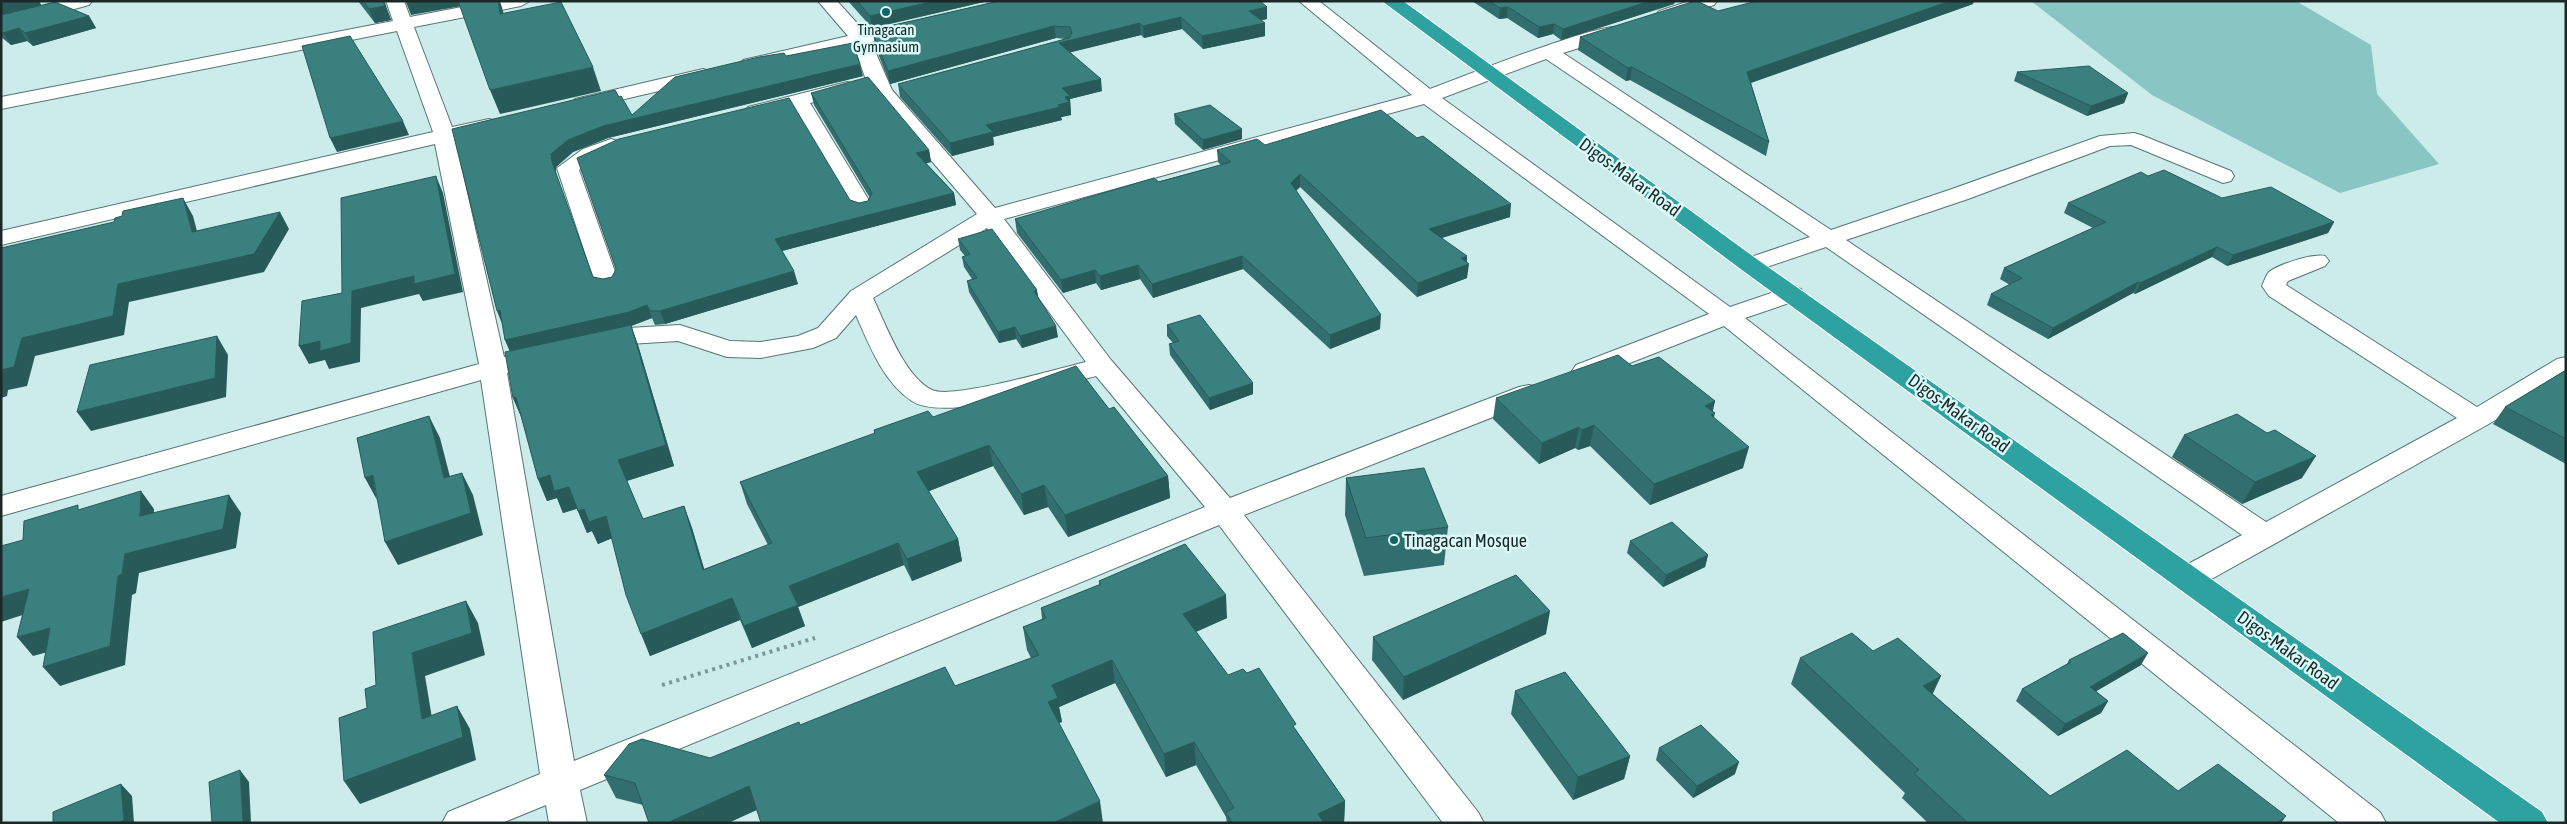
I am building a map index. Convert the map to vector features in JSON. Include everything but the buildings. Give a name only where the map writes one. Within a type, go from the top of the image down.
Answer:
[{"type":"highway","name":"Digos-Makar Road","points":[[1391,1],[1750,265],[2529,823]]},
{"type":"street","points":[[1,24],[83,1]]},
{"type":"street","points":[[1,103],[399,12],[521,1]]},
{"type":"street","points":[[827,1],[860,38],[887,87],[990,216],[1102,366],[1225,511],[1465,823]]},
{"type":"street","points":[[1308,1],[1427,97],[1727,316],[2367,823]]},
{"type":"street","points":[[1,506],[493,368],[628,336],[680,333],[727,349],[761,350],[784,348],[828,333],[860,296],[990,216],[1427,97],[1548,52],[1708,1]]},
{"type":"street","points":[[399,12],[444,135],[493,368],[559,783],[568,823]]},
{"type":"street","points":[[560,108],[927,23]]},
{"type":"street","points":[[1548,52],[1828,239],[2264,535]]},
{"type":"street","points":[[731,117],[799,101],[887,87]]},
{"type":"street","points":[[799,101],[862,207]]},
{"type":"street","points":[[1,238],[511,120]]},
{"type":"street","points":[[1750,265],[1960,194],[2107,140],[2134,139],[2222,176]]},
{"type":"street","points":[[607,283],[568,168],[590,153],[634,140]]},
{"type":"street","points":[[2317,261],[2278,277],[2274,286],[2278,291],[2477,419]]},
{"type":"street","points":[[461,823],[1225,511],[1727,316],[1792,294]]},
{"type":"street","points":[[860,296],[893,367],[924,397],[936,401],[983,394],[1102,366]]},
{"type":"street","points":[[2188,578],[2477,419],[2566,365]]},
{"type":"path","points":[[662,685],[819,637]]},
{"type":"shaded area","points":[[2031,1],[2296,1],[2371,45],[2377,94],[2439,164],[2340,193],[2152,95]]},
{"type":"place","name":"Tinagacan Gymnasium","points":[[886,12]]},
{"type":"place","name":"Tinagacan Mosque","points":[[1394,540]]}]
